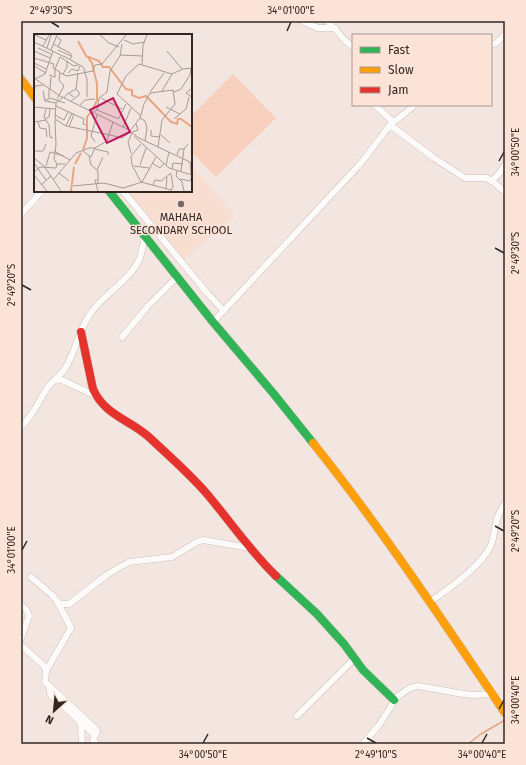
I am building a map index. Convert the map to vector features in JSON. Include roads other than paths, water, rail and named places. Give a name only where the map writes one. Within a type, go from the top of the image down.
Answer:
[{"type":"main road","points":[[21,79],[34,97]]},
{"type":"main road","points":[[110,192],[213,322],[274,393],[352,491],[430,602],[505,713]]},
{"type":"main road","points":[[81,332],[90,376],[96,396],[110,412],[147,435],[168,454],[206,493],[250,548],[273,573],[317,614],[344,644],[354,659],[376,684],[394,700]]},
{"type":"street","points":[[302,21],[318,28],[335,28]]},
{"type":"street","points":[[327,21],[335,28],[343,39],[352,46]]},
{"type":"street","points":[[492,45],[505,35]]},
{"type":"street","points":[[376,106],[391,123],[434,158],[465,178],[481,178],[491,181],[505,192]]},
{"type":"street","points":[[213,322],[361,163],[391,123],[415,106]]},
{"type":"street","points":[[491,181],[498,175],[505,165]]},
{"type":"street","points":[[21,214],[41,192]]},
{"type":"street","points":[[124,192],[208,294],[224,311]]},
{"type":"street","points":[[21,427],[35,410],[43,395],[55,379],[66,367],[86,320],[94,308],[120,285],[134,269],[139,260],[145,237]]},
{"type":"street","points":[[122,337],[148,306],[177,277]]},
{"type":"street","points":[[55,379],[62,380],[96,396]]},
{"type":"street","points":[[430,602],[455,584],[484,556],[491,546],[496,522],[505,504]]},
{"type":"street","points":[[58,604],[69,604],[108,574],[129,562],[172,557],[203,540],[250,548]]},
{"type":"street","points":[[31,577],[52,595],[71,628],[46,671],[44,681],[93,725],[96,729],[93,740],[97,744]]},
{"type":"street","points":[[21,605],[26,609],[29,616],[21,638]]},
{"type":"street","points":[[21,645],[44,666],[46,671]]},
{"type":"street","points":[[297,716],[327,688],[354,659]]},
{"type":"street","points":[[50,686],[51,695],[95,735]]},
{"type":"street","points":[[363,744],[379,725],[394,700],[410,688],[418,686],[473,695],[492,694]]},
{"type":"street","points":[[79,721],[81,724],[82,744]]},
{"type":"waterway","points":[[468,744],[481,734],[505,720]]},
{"type":"place","name":"MAHAHA SECONDARY SCHOOL","points":[[181,204]]}]
